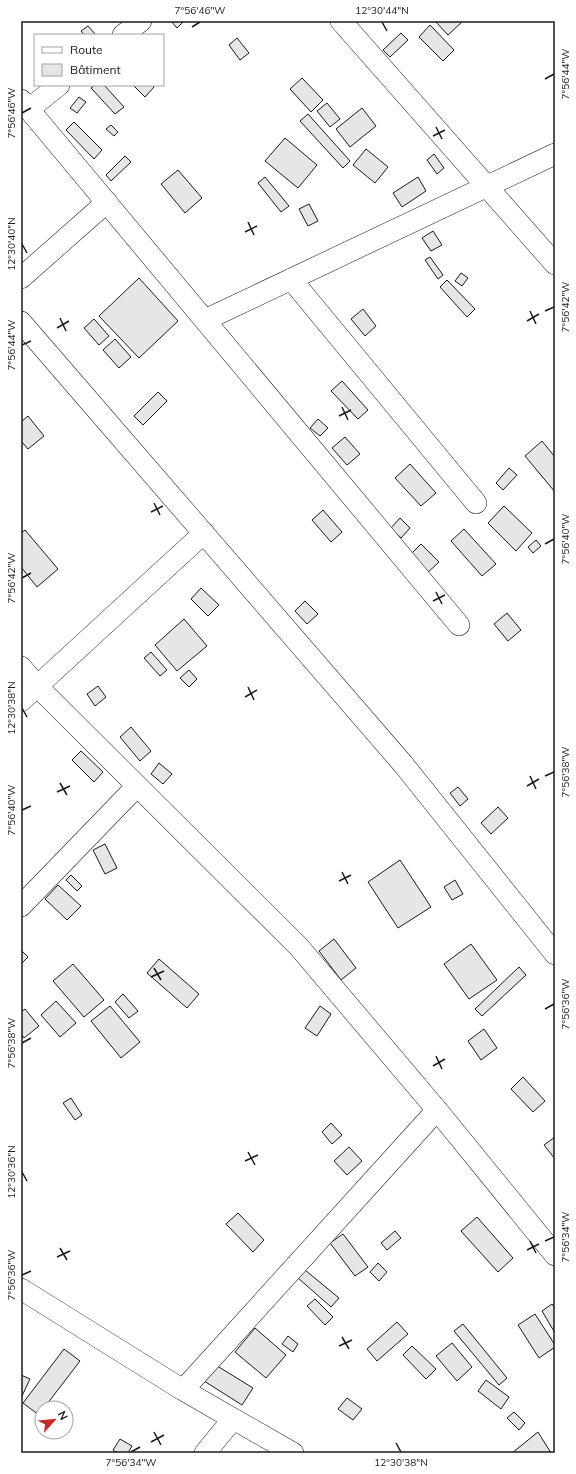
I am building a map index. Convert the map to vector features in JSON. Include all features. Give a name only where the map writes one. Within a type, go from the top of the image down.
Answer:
[{"type":"street","points":[[125,34],[142,21]]},
{"type":"street","points":[[341,21],[555,264]]},
{"type":"street","points":[[57,86],[25,104],[459,625]]},
{"type":"street","points":[[205,320],[555,154]]},
{"type":"street","points":[[21,278],[107,202]]},
{"type":"street","points":[[291,279],[476,503]]},
{"type":"street","points":[[21,322],[403,764],[555,954]]},
{"type":"street","points":[[21,701],[204,533]]},
{"type":"street","points":[[21,667],[37,686],[299,947],[437,1110],[555,1255]]},
{"type":"street","points":[[21,906],[138,786]]},
{"type":"street","points":[[183,1390],[437,1110]]},
{"type":"street","points":[[22,1288],[183,1390],[293,1453]]},
{"type":"street","points":[[205,1453],[233,1419]]},
{"type":"building","points":[[171,21],[184,21],[177,28]]},
{"type":"building","points":[[435,21],[463,21],[448,35]]},
{"type":"building","points":[[430,25],[454,50],[443,61],[419,37]]},
{"type":"building","points":[[88,26],[95,34],[83,34],[81,31]]},
{"type":"building","points":[[401,33],[408,40],[390,57],[383,50]]},
{"type":"building","points":[[237,38],[249,53],[240,60],[229,45]]},
{"type":"building","points":[[302,78],[323,100],[311,112],[290,89]]},
{"type":"building","points":[[94,86],[105,86],[124,107],[115,114],[91,88]]},
{"type":"building","points":[[134,86],[154,86],[145,97]]},
{"type":"building","points":[[79,97],[86,102],[77,113],[70,108]]},
{"type":"building","points":[[327,103],[340,119],[330,127],[317,111]]},
{"type":"building","points":[[362,108],[376,126],[350,147],[336,129]]},
{"type":"building","points":[[308,114],[350,161],[343,168],[300,121]]},
{"type":"building","points":[[74,122],[102,150],[94,159],[66,130]]},
{"type":"building","points":[[111,125],[118,132],[114,136],[106,129]]},
{"type":"building","points":[[285,138],[317,165],[298,188],[265,161]]},
{"type":"building","points":[[366,149],[388,167],[375,183],[353,165]]},
{"type":"building","points":[[434,154],[444,168],[437,174],[427,160]]},
{"type":"building","points":[[125,156],[131,162],[111,181],[106,175]]},
{"type":"building","points":[[178,170],[202,198],[185,213],[161,184]]},
{"type":"building","points":[[265,177],[289,206],[281,212],[258,183]]},
{"type":"building","points":[[418,177],[426,191],[402,207],[393,193]]},
{"type":"building","points":[[309,204],[318,221],[308,226],[299,209]]},
{"type":"building","points":[[433,231],[442,245],[431,251],[422,238]]},
{"type":"building","points":[[430,257],[443,275],[438,279],[425,260]]},
{"type":"building","points":[[461,273],[468,278],[462,286],[455,281]]},
{"type":"building","points":[[139,278],[178,321],[139,358],[99,316]]},
{"type":"building","points":[[447,280],[475,309],[467,317],[440,287]]},
{"type":"building","points":[[363,309],[376,326],[365,336],[351,319]]},
{"type":"building","points":[[94,319],[109,336],[99,345],[84,328]]},
{"type":"building","points":[[115,339],[131,357],[119,368],[103,350]]},
{"type":"building","points":[[342,381],[368,410],[358,419],[331,391]]},
{"type":"building","points":[[158,392],[167,401],[143,425],[134,416]]},
{"type":"building","points":[[28,416],[44,436],[28,449],[21,441],[21,422]]},
{"type":"building","points":[[318,419],[328,428],[320,436],[310,428]]},
{"type":"building","points":[[345,437],[360,454],[347,465],[332,448]]},
{"type":"building","points":[[542,441],[555,457],[555,492],[525,456]]},
{"type":"building","points":[[410,464],[436,493],[421,506],[395,478]]},
{"type":"building","points":[[509,468],[517,475],[503,490],[496,483]]},
{"type":"building","points":[[504,506],[532,533],[516,551],[488,523]]},
{"type":"building","points":[[323,510],[342,532],[331,542],[312,520]]},
{"type":"building","points":[[400,518],[410,528],[401,538],[391,528]]},
{"type":"building","points":[[464,529],[496,564],[482,576],[451,541]]},
{"type":"building","points":[[25,530],[58,569],[37,587],[21,567],[21,533]]},
{"type":"building","points":[[536,540],[541,546],[533,553],[528,547]]},
{"type":"building","points":[[421,544],[439,562],[424,576],[407,558]]},
{"type":"building","points":[[201,588],[219,605],[208,616],[191,599]]},
{"type":"building","points":[[305,601],[318,614],[307,624],[295,611]]},
{"type":"building","points":[[507,613],[521,630],[508,641],[494,624]]},
{"type":"building","points":[[184,619],[207,646],[177,671],[155,645]]},
{"type":"building","points":[[151,652],[167,670],[160,676],[144,658]]},
{"type":"building","points":[[189,670],[197,679],[189,687],[180,678]]},
{"type":"building","points":[[98,686],[106,697],[95,706],[87,694]]},
{"type":"building","points":[[131,727],[151,751],[140,761],[120,737]]},
{"type":"building","points":[[81,751],[103,772],[94,782],[72,760]]},
{"type":"building","points":[[159,763],[172,774],[163,784],[151,774]]},
{"type":"building","points":[[458,787],[468,799],[460,806],[450,793]]},
{"type":"building","points":[[498,807],[508,818],[491,834],[481,823]]},
{"type":"building","points":[[105,844],[117,868],[105,874],[93,850]]},
{"type":"building","points":[[400,860],[431,907],[398,928],[368,882]]},
{"type":"building","points":[[71,875],[82,886],[77,891],[66,880]]},
{"type":"building","points":[[455,880],[463,894],[452,900],[444,887]]},
{"type":"building","points":[[58,885],[81,906],[67,920],[45,899]]},
{"type":"building","points":[[334,939],[356,968],[341,980],[319,951]]},
{"type":"building","points":[[471,944],[497,980],[469,999],[444,964]]},
{"type":"building","points":[[21,950],[28,957],[21,964]]},
{"type":"building","points":[[159,959],[199,994],[187,1008],[147,973]]},
{"type":"building","points":[[73,964],[104,1000],[84,1017],[53,981]]},
{"type":"building","points":[[519,967],[526,975],[482,1016],[475,1009]]},
{"type":"building","points":[[123,994],[138,1011],[129,1018],[115,1002]]},
{"type":"building","points":[[56,1001],[76,1023],[60,1037],[41,1015]]},
{"type":"building","points":[[110,1006],[140,1042],[121,1058],[91,1021]]},
{"type":"building","points":[[320,1006],[331,1014],[317,1036],[305,1028]]},
{"type":"building","points":[[25,1009],[39,1026],[24,1038],[21,1034],[21,1012]]},
{"type":"building","points":[[484,1029],[497,1048],[481,1060],[468,1041]]},
{"type":"building","points":[[523,1077],[545,1101],[533,1112],[511,1089]]},
{"type":"building","points":[[71,1098],[82,1115],[75,1120],[63,1103]]},
{"type":"building","points":[[331,1123],[342,1135],[332,1144],[322,1132]]},
{"type":"building","points":[[555,1137],[555,1159],[544,1145]]},
{"type":"building","points":[[349,1147],[362,1161],[347,1175],[334,1161]]},
{"type":"building","points":[[238,1213],[264,1240],[253,1252],[226,1224]]},
{"type":"building","points":[[477,1217],[513,1258],[498,1272],[461,1231]]},
{"type":"building","points":[[395,1231],[401,1238],[387,1250],[381,1243]]},
{"type":"building","points":[[343,1234],[368,1267],[355,1276],[330,1243]]},
{"type":"building","points":[[378,1263],[387,1272],[379,1281],[370,1272]]},
{"type":"building","points":[[305,1270],[339,1298],[331,1307],[298,1278]]},
{"type":"building","points":[[315,1299],[333,1317],[325,1325],[307,1306]]},
{"type":"building","points":[[552,1304],[555,1308],[555,1333],[542,1311]]},
{"type":"building","points":[[535,1314],[555,1345],[555,1347],[539,1358],[518,1325]]},
{"type":"building","points":[[397,1322],[408,1334],[377,1361],[367,1349]]},
{"type":"building","points":[[463,1324],[507,1378],[499,1385],[454,1331]]},
{"type":"building","points":[[255,1328],[286,1355],[266,1378],[235,1352]]},
{"type":"building","points":[[288,1336],[298,1344],[293,1352],[282,1344]]},
{"type":"building","points":[[452,1343],[472,1367],[457,1381],[436,1356]]},
{"type":"building","points":[[412,1346],[436,1369],[426,1379],[403,1355]]},
{"type":"building","points":[[64,1349],[80,1361],[50,1400],[34,1400],[34,1411],[23,1403]]},
{"type":"building","points":[[214,1364],[253,1388],[242,1405],[204,1381]]},
{"type":"building","points":[[21,1375],[30,1379],[22,1396],[21,1395]]},
{"type":"building","points":[[486,1380],[509,1397],[501,1409],[478,1391]]},
{"type":"building","points":[[347,1398],[362,1409],[353,1420],[338,1409]]},
{"type":"building","points":[[514,1412],[525,1423],[519,1430],[507,1418]]},
{"type":"building","points":[[538,1432],[551,1453],[512,1453]]},
{"type":"building","points":[[120,1439],[132,1446],[128,1453],[118,1453],[113,1450]]}]
